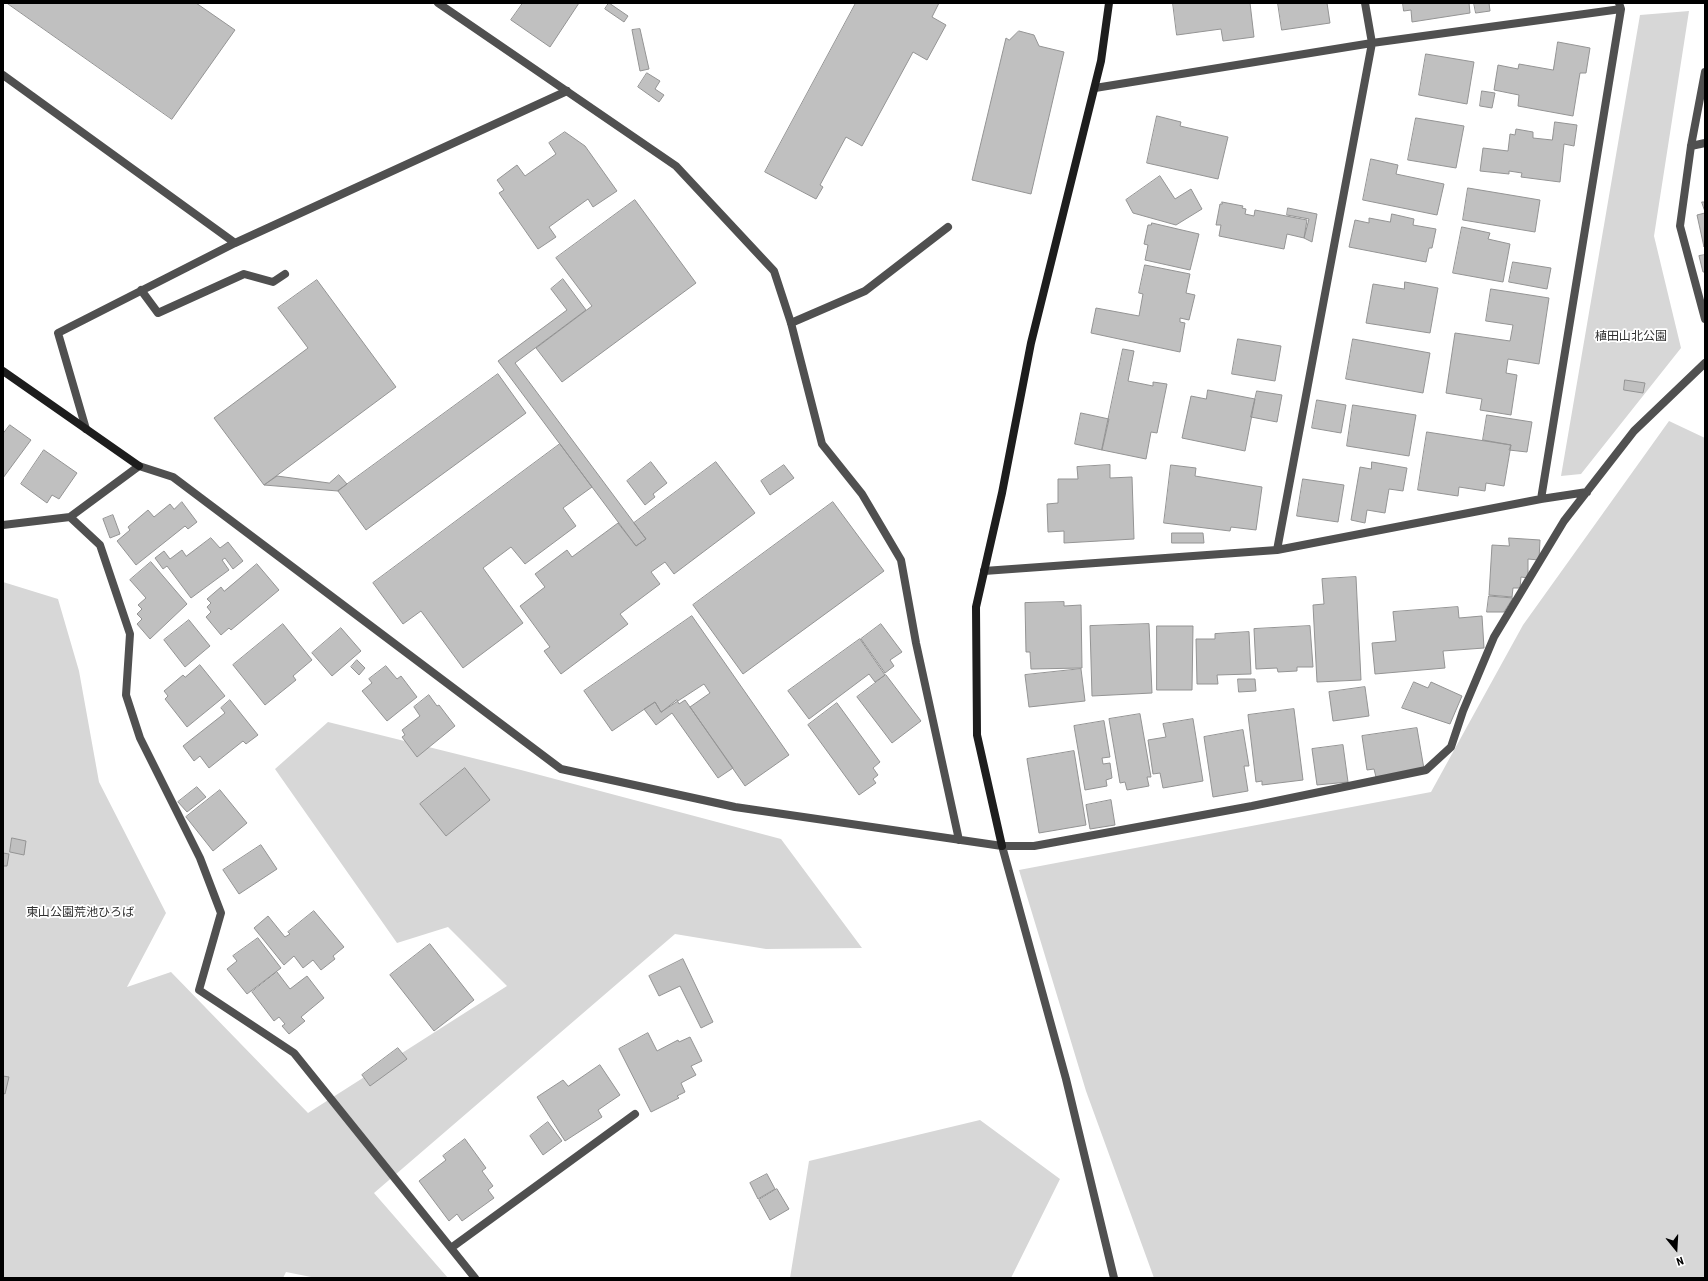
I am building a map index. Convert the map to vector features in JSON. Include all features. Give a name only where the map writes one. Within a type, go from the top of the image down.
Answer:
[{"type":"street","points":[[438,3],[676,166],[774,272],[790,323],[822,444],[862,494],[901,560],[916,643],[959,840]]},
{"type":"street","points":[[1109,3],[1101,61],[1031,343],[1002,493],[976,606],[977,735],[1002,846],[1066,1079],[1114,1278]]},
{"type":"street","points":[[1276,550],[1372,43],[1366,3]]},
{"type":"street","points":[[1095,88],[1372,43],[1620,6],[1542,499]]},
{"type":"street","points":[[1705,72],[1691,146],[1680,226],[1705,319]]},
{"type":"street","points":[[3,75],[235,242]]},
{"type":"street","points":[[86,429],[58,333],[235,242],[567,91]]},
{"type":"street","points":[[1691,146],[1705,143]]},
{"type":"street","points":[[790,323],[866,291],[948,226]]},
{"type":"street","points":[[141,290],[158,313],[244,274],[273,282],[285,274]]},
{"type":"street","points":[[3,371],[139,466],[173,477],[561,770],[735,807],[1002,846],[1034,846],[1252,806],[1426,770],[1451,748],[1463,711],[1494,637],[1564,521],[1634,431],[1705,363]]},
{"type":"street","points":[[3,525],[70,516],[139,466]]},
{"type":"street","points":[[984,571],[1276,550],[1542,499],[1586,492]]},
{"type":"street","points":[[70,516],[100,545],[130,634],[126,694],[137,731],[200,858],[221,913],[199,990],[294,1053],[475,1278]]},
{"type":"street","points":[[451,1248],[635,1114]]},
{"type":"green space","name":"植田山北公園","points":[[1689,11],[1654,236],[1681,348],[1581,474],[1561,476],[1640,15]]},
{"type":"green space","points":[[1669,421],[1705,438],[1705,1278],[1154,1278],[1086,1091],[1019,870],[1431,792],[1523,625]]},
{"type":"green space","name":"東山公園荒池ひろば","points":[[3,582],[58,599],[79,671],[99,782],[166,913],[127,987],[171,972],[308,1113],[507,986],[448,927],[397,943],[275,769],[328,722],[521,770],[781,839],[862,948],[766,949],[675,934],[374,1193],[448,1278],[316,1278],[286,1272],[283,1278],[3,1278]]},
{"type":"green space","points":[[980,1120],[1060,1179],[1011,1278],[790,1278],[809,1161]]},
{"type":"building","points":[[7,3],[196,3],[235,30],[172,119]]},
{"type":"building","points":[[523,3],[579,3],[550,47],[511,20]]},
{"type":"building","points":[[609,3],[628,16],[624,22],[605,9]]},
{"type":"building","points":[[856,3],[939,3],[932,17],[946,25],[927,60],[913,52],[862,146],[846,137],[820,185],[823,187],[816,199],[765,172]]},
{"type":"building","points":[[1173,3],[1250,3],[1254,37],[1223,41],[1221,29],[1177,35]]},
{"type":"building","points":[[1278,3],[1327,3],[1330,23],[1282,30]]},
{"type":"building","points":[[1403,3],[1469,3],[1470,13],[1412,22],[1411,10],[1404,11]]},
{"type":"building","points":[[1474,3],[1489,3],[1490,11],[1476,13]]},
{"type":"building","points":[[640,29],[649,69],[640,71],[632,30]]},
{"type":"building","points":[[1019,31],[1034,35],[1039,46],[1064,52],[1031,194],[972,180],[1006,38],[1009,40]]},
{"type":"building","points":[[1558,42],[1590,48],[1586,73],[1580,73],[1573,116],[1518,106],[1519,95],[1494,90],[1498,65],[1518,69],[1519,64],[1553,70]]},
{"type":"building","points":[[1426,54],[1474,62],[1467,104],[1419,95]]},
{"type":"building","points":[[647,73],[660,81],[655,89],[664,95],[659,102],[638,87]]},
{"type":"building","points":[[1482,91],[1495,93],[1492,108],[1480,106]]},
{"type":"building","points":[[1157,116],[1181,122],[1180,126],[1228,137],[1218,179],[1147,163]]},
{"type":"building","points":[[1416,118],[1464,126],[1456,168],[1408,160]]},
{"type":"building","points":[[1555,122],[1577,125],[1574,146],[1564,144],[1560,182],[1521,177],[1522,173],[1509,171],[1509,174],[1480,171],[1483,148],[1508,151],[1510,134],[1515,135],[1516,129],[1533,132],[1533,138],[1552,140]]},
{"type":"building","points":[[565,132],[585,146],[617,191],[593,207],[588,199],[549,227],[556,237],[538,249],[499,193],[504,190],[497,180],[517,165],[525,176],[556,154],[549,143]]},
{"type":"building","points":[[1371,159],[1398,165],[1396,174],[1444,184],[1437,215],[1363,200]]},
{"type":"building","points":[[1160,176],[1175,199],[1191,189],[1202,209],[1176,225],[1133,213],[1126,200]]},
{"type":"building","points":[[1468,188],[1540,200],[1535,232],[1463,220]]},
{"type":"building","points":[[635,200],[696,283],[562,382],[536,348],[592,306],[556,258]]},
{"type":"building","points":[[1222,202],[1243,206],[1242,208],[1246,209],[1245,214],[1254,216],[1255,210],[1307,220],[1304,238],[1287,234],[1284,249],[1219,236],[1221,225],[1216,225],[1220,204],[1222,204]]},
{"type":"building","points":[[1702,202],[1705,202],[1705,212]]},
{"type":"building","points":[[1288,208],[1317,214],[1312,242],[1304,238],[1309,219],[1287,215]]},
{"type":"building","points":[[1705,213],[1704,247],[1697,215]]},
{"type":"building","points":[[1392,214],[1414,219],[1413,225],[1436,229],[1432,248],[1429,248],[1426,262],[1349,247],[1355,220],[1369,223],[1369,218],[1390,222]]},
{"type":"building","points":[[1152,223],[1199,234],[1190,270],[1145,260],[1148,245],[1144,244],[1148,225],[1151,225]]},
{"type":"building","points":[[1462,227],[1490,233],[1488,239],[1510,244],[1503,282],[1453,273]]},
{"type":"building","points":[[1705,255],[1705,272],[1703,272],[1699,256]]},
{"type":"building","points":[[1513,262],[1551,268],[1547,289],[1509,282]]},
{"type":"building","points":[[1145,265],[1190,274],[1186,293],[1195,295],[1189,320],[1180,318],[1180,322],[1185,323],[1180,352],[1091,333],[1096,308],[1139,316],[1143,294],[1139,293]]},
{"type":"building","points":[[563,279],[586,310],[515,363],[646,539],[636,546],[498,361],[567,310],[551,289]]},
{"type":"building","points":[[317,280],[396,387],[264,485],[214,418],[308,348],[278,308]]},
{"type":"building","points":[[1405,282],[1438,288],[1430,333],[1366,323],[1373,284],[1404,289]]},
{"type":"building","points":[[1491,289],[1549,298],[1539,364],[1508,359],[1506,373],[1517,375],[1511,415],[1480,410],[1482,399],[1446,393],[1455,333],[1510,341],[1513,325],[1486,321]]},
{"type":"building","points":[[1238,339],[1281,346],[1275,381],[1232,374]]},
{"type":"building","points":[[1353,339],[1430,353],[1423,393],[1346,379]]},
{"type":"building","points":[[1123,349],[1134,351],[1128,381],[1153,386],[1153,382],[1167,384],[1157,433],[1151,432],[1146,459],[1102,450]]},
{"type":"building","points":[[498,374],[526,413],[366,530],[338,491]]},
{"type":"building","points":[[1625,380],[1645,383],[1643,393],[1624,390]]},
{"type":"building","points":[[1208,390],[1255,399],[1245,451],[1182,438],[1191,396],[1206,399]]},
{"type":"building","points":[[1257,391],[1282,395],[1277,422],[1251,417]]},
{"type":"building","points":[[1317,400],[1346,405],[1341,433],[1312,428]]},
{"type":"building","points":[[1353,405],[1416,415],[1409,456],[1347,446]]},
{"type":"building","points":[[1081,413],[1109,419],[1102,450],[1075,444]]},
{"type":"building","points":[[1487,415],[1532,422],[1527,452],[1509,450],[1511,445],[1483,440]]},
{"type":"building","points":[[10,425],[31,440],[3,478],[3,434]]},
{"type":"building","points":[[1427,432],[1511,445],[1504,486],[1486,483],[1485,491],[1459,487],[1458,496],[1418,490]]},
{"type":"building","points":[[560,444],[592,487],[563,508],[576,526],[525,564],[511,547],[483,568],[523,623],[463,668],[421,611],[403,624],[373,583]]},
{"type":"building","points":[[44,450],[77,473],[59,499],[52,495],[47,503],[21,484]]},
{"type":"building","points":[[651,462],[667,483],[653,494],[655,497],[645,505],[627,481]]},
{"type":"building","points":[[716,462],[755,513],[674,574],[665,562],[651,572],[660,584],[620,614],[628,624],[561,674],[544,651],[550,647],[520,606],[545,587],[535,574],[567,550],[572,557],[618,523],[636,546],[646,539],[634,523]]},
{"type":"building","points":[[1372,462],[1407,468],[1403,491],[1389,489],[1385,513],[1367,510],[1365,523],[1351,520],[1360,467],[1371,469]]},
{"type":"building","points":[[784,465],[794,478],[770,495],[761,481]]},
{"type":"building","points":[[1110,465],[1110,478],[1132,477],[1134,539],[1064,543],[1064,531],[1048,532],[1047,504],[1058,503],[1058,479],[1078,479],[1077,467]]},
{"type":"building","points":[[1171,465],[1196,468],[1195,476],[1262,487],[1256,530],[1231,527],[1230,531],[1164,523]]},
{"type":"building","points":[[339,475],[347,484],[338,491],[264,485],[277,476],[329,483]]},
{"type":"building","points":[[1303,479],[1344,485],[1338,522],[1297,516]]},
{"type":"building","points":[[182,502],[197,522],[188,529],[185,526],[136,565],[117,541],[130,530],[128,527],[148,510],[154,517],[170,504],[174,509]]},
{"type":"building","points":[[833,502],[884,571],[743,674],[693,605]]},
{"type":"building","points":[[113,515],[120,534],[110,538],[103,519]]},
{"type":"building","points":[[1172,533],[1203,533],[1204,543],[1172,543]]},
{"type":"building","points":[[211,538],[220,548],[228,542],[243,561],[233,569],[225,558],[222,560],[229,570],[191,598],[167,566],[163,569],[155,558],[164,551],[170,559],[182,550],[186,556]]},
{"type":"building","points":[[1509,538],[1540,540],[1539,560],[1528,559],[1528,578],[1521,577],[1520,588],[1513,588],[1512,597],[1489,595],[1492,545],[1509,546]]},
{"type":"building","points":[[151,562],[187,604],[150,639],[137,624],[142,619],[137,614],[142,609],[138,605],[146,598],[130,580]]},
{"type":"building","points":[[257,564],[279,590],[231,630],[229,628],[221,635],[206,617],[211,612],[207,607],[211,603],[207,599],[221,587],[224,591]]},
{"type":"building","points":[[1356,577],[1361,680],[1317,682],[1313,605],[1324,604],[1322,579]]},
{"type":"building","points":[[1489,596],[1513,598],[1504,612],[1487,612]]},
{"type":"building","points":[[1064,602],[1064,606],[1081,605],[1082,668],[1031,669],[1030,652],[1026,652],[1025,603]]},
{"type":"building","points":[[1458,607],[1459,618],[1482,616],[1484,648],[1443,651],[1445,668],[1375,674],[1372,643],[1396,641],[1393,612]]},
{"type":"building","points":[[692,616],[789,755],[745,786],[690,707],[710,693],[704,684],[661,712],[655,702],[612,731],[584,691]]},
{"type":"building","points":[[189,620],[210,646],[185,667],[164,640]]},
{"type":"building","points":[[283,624],[312,660],[293,676],[296,680],[265,705],[233,665]]},
{"type":"building","points":[[881,624],[902,652],[890,660],[894,666],[885,673],[861,639]]},
{"type":"building","points":[[1149,624],[1152,693],[1092,696],[1090,626]]},
{"type":"building","points":[[1157,626],[1193,626],[1192,690],[1157,690]]},
{"type":"building","points":[[1310,626],[1313,667],[1297,667],[1297,671],[1278,672],[1277,668],[1256,669],[1254,629]]},
{"type":"building","points":[[341,628],[361,651],[332,676],[312,653]]},
{"type":"building","points":[[1249,632],[1251,674],[1217,675],[1218,684],[1197,684],[1196,639],[1215,639],[1215,634]]},
{"type":"building","points":[[860,639],[885,675],[875,682],[869,674],[809,719],[788,691]]},
{"type":"building","points":[[357,660],[365,668],[359,675],[351,667]]},
{"type":"building","points":[[200,665],[225,696],[187,727],[165,699],[168,696],[164,691],[183,675],[185,677]]},
{"type":"building","points":[[386,666],[397,679],[401,676],[417,697],[387,721],[362,691],[372,683],[369,679]]},
{"type":"building","points":[[1081,669],[1085,701],[1029,707],[1025,675]]},
{"type":"building","points":[[886,675],[921,721],[892,743],[857,697]]},
{"type":"building","points":[[1238,679],[1255,679],[1256,691],[1239,692]]},
{"type":"building","points":[[1414,682],[1428,688],[1431,682],[1462,696],[1450,724],[1402,708]]},
{"type":"building","points":[[1365,687],[1369,716],[1333,721],[1329,692]]},
{"type":"building","points":[[429,695],[437,706],[439,705],[455,726],[417,757],[402,737],[405,735],[402,730],[420,716],[414,707]]},
{"type":"building","points":[[230,700],[258,735],[246,744],[243,741],[209,768],[200,756],[194,761],[183,746],[225,713],[221,708]]},
{"type":"building","points":[[677,700],[679,704],[685,700],[733,768],[718,778],[672,713],[656,725],[644,709],[655,702],[661,712]]},
{"type":"building","points":[[837,703],[880,762],[873,768],[878,775],[873,779],[876,783],[859,795],[808,725]]},
{"type":"building","points":[[1294,709],[1303,780],[1262,785],[1262,781],[1256,782],[1248,715]]},
{"type":"building","points":[[1140,714],[1151,777],[1147,777],[1149,786],[1127,790],[1125,782],[1120,783],[1109,719]]},
{"type":"building","points":[[1193,719],[1203,781],[1163,788],[1160,773],[1153,774],[1148,740],[1166,737],[1163,724]]},
{"type":"building","points":[[1104,721],[1110,757],[1102,758],[1103,764],[1110,763],[1112,778],[1106,780],[1107,786],[1085,790],[1074,726]]},
{"type":"building","points":[[1417,728],[1424,769],[1376,777],[1374,769],[1367,770],[1362,736]]},
{"type":"building","points":[[1243,730],[1249,766],[1244,766],[1248,791],[1213,797],[1204,737]]},
{"type":"building","points":[[1343,745],[1348,782],[1317,785],[1312,749]]},
{"type":"building","points":[[1074,751],[1086,825],[1039,833],[1027,759]]},
{"type":"building","points":[[465,768],[490,800],[446,836],[420,804]]},
{"type":"building","points":[[197,787],[206,797],[187,812],[178,802]]},
{"type":"building","points":[[220,790],[247,823],[213,851],[186,817]]},
{"type":"building","points":[[1111,800],[1115,825],[1090,829],[1086,805]]},
{"type":"building","points":[[12,838],[26,841],[24,855],[10,852]]},
{"type":"building","points":[[261,845],[277,869],[239,894],[223,870]]},
{"type":"building","points":[[3,853],[9,854],[7,866],[3,866]]},
{"type":"building","points":[[314,911],[344,947],[333,956],[335,959],[321,970],[313,960],[303,968],[294,956],[284,965],[254,928],[268,916],[285,937],[290,934],[288,932]]},
{"type":"building","points":[[258,938],[281,968],[247,994],[227,969],[237,961],[233,956]]},
{"type":"building","points":[[430,944],[474,1000],[434,1031],[390,975]]},
{"type":"building","points":[[683,959],[713,1022],[701,1028],[680,986],[659,996],[649,976]]},
{"type":"building","points":[[277,972],[290,989],[307,976],[324,998],[301,1017],[305,1021],[289,1034],[282,1026],[285,1024],[279,1017],[274,1021],[252,992]]},
{"type":"building","points":[[648,1033],[657,1051],[678,1040],[679,1042],[690,1037],[702,1061],[691,1066],[696,1075],[681,1083],[685,1092],[677,1096],[679,1098],[651,1112],[619,1049]]},
{"type":"building","points":[[398,1048],[407,1059],[370,1086],[362,1075]]},
{"type":"building","points":[[600,1065],[620,1095],[598,1110],[602,1117],[565,1141],[537,1097],[563,1080],[568,1086]]},
{"type":"building","points":[[3,1076],[9,1077],[5,1094],[3,1093]]},
{"type":"building","points":[[548,1122],[562,1141],[543,1155],[530,1136]]},
{"type":"building","points":[[465,1139],[486,1168],[482,1171],[493,1186],[488,1190],[494,1198],[462,1221],[457,1214],[449,1221],[419,1181],[446,1160],[443,1156]]},
{"type":"building","points":[[767,1174],[775,1189],[758,1199],[750,1183]]},
{"type":"building","points":[[777,1189],[789,1209],[770,1220],[759,1200]]}]
